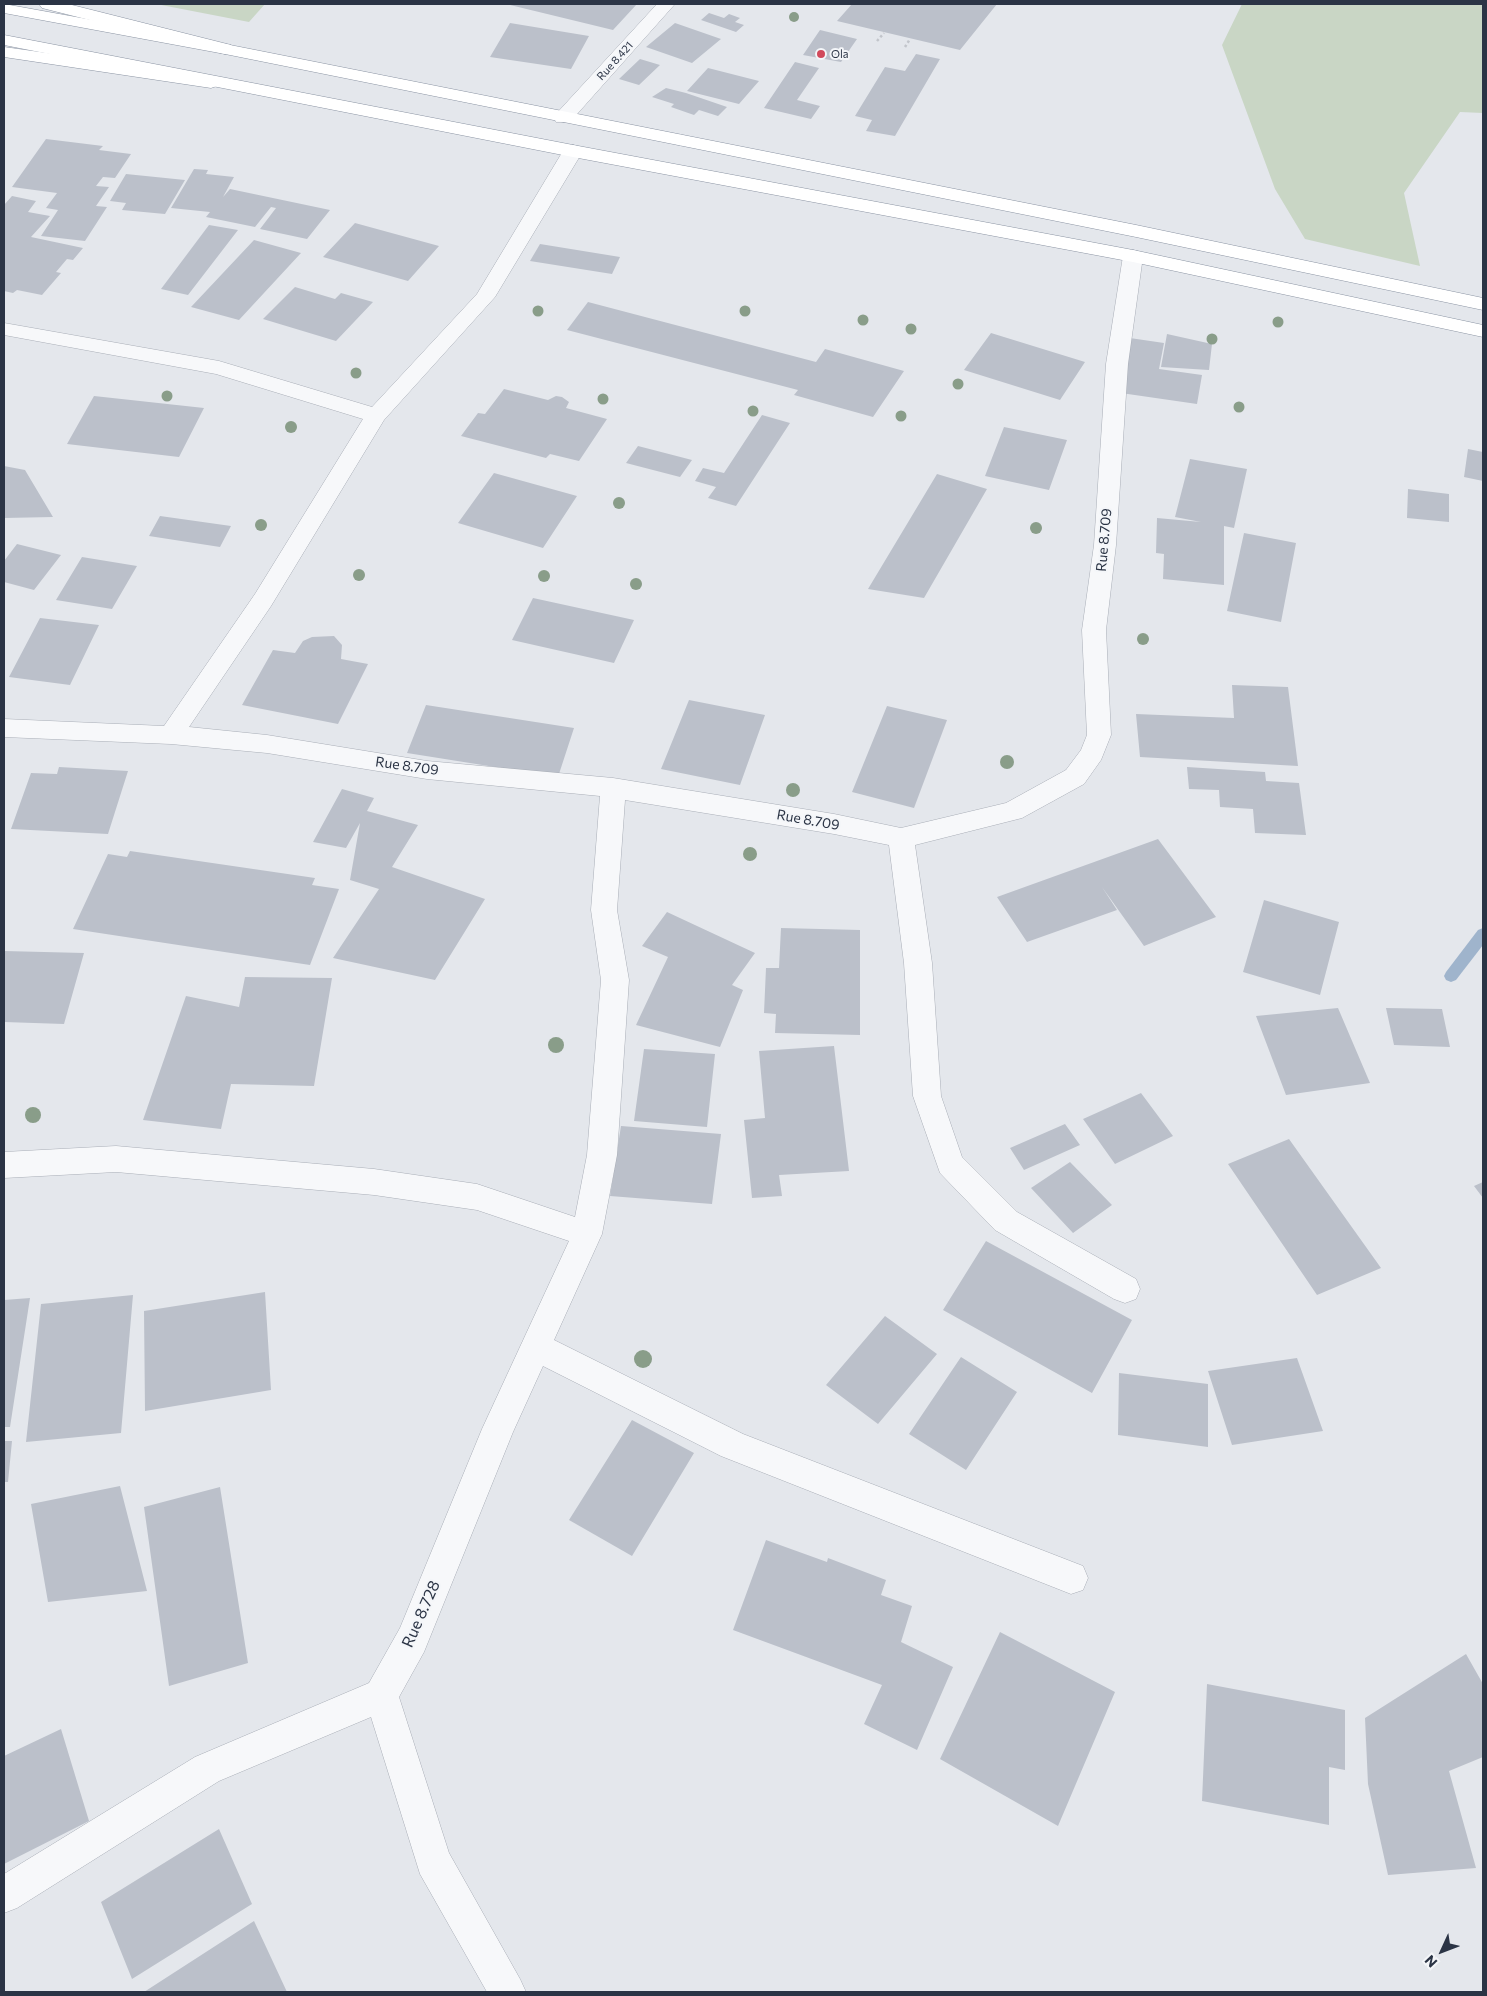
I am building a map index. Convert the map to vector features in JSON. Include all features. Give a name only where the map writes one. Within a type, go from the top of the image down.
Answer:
[{"type":"highway","points":[[48,4],[225,49]]},
{"type":"highway","points":[[4,8],[225,49],[1136,231],[1483,304]]},
{"type":"highway","points":[[4,40],[573,152],[1133,256],[1483,331]]},
{"type":"highway","points":[[4,52],[211,82]]},
{"type":"street","name":"Rue 8.421","points":[[563,118],[666,4]]},
{"type":"street","points":[[171,735],[263,600],[376,416],[485,297],[573,152]]},
{"type":"street","name":"Rue 8.709","points":[[4,728],[171,735],[267,744],[427,770],[613,788],[834,824],[900,838],[1013,811],[1074,777],[1092,753],[1099,735],[1094,630],[1105,546],[1117,364],[1133,256]]},
{"type":"street","points":[[4,329],[219,368],[376,416]]},
{"type":"street","name":"Rue 8.728","points":[[381,1695],[412,1640],[498,1429],[587,1234],[602,1155],[615,980],[604,910],[613,788]]},
{"type":"street","points":[[900,838],[918,963],[926,1096],[950,1164],[1006,1221],[1126,1290]]},
{"type":"street","points":[[4,1165],[116,1159],[374,1182],[477,1197],[587,1234]]},
{"type":"street","points":[[537,1347],[732,1444],[1071,1578]]},
{"type":"street","points":[[4,1895],[206,1769],[381,1695],[433,1861],[507,1992]]},
{"type":"path","points":[[877,41],[884,33]]},
{"type":"path","points":[[905,47],[910,39]]},
{"type":"green space","points":[[156,4],[265,4],[249,22]]},
{"type":"green space","points":[[1242,4],[1483,4],[1483,113],[1460,112],[1404,193],[1420,266],[1305,239],[1275,189],[1222,45]]},
{"type":"building","points":[[506,4],[637,4],[613,30]]},
{"type":"building","points":[[852,4],[997,4],[960,50],[837,21]]},
{"type":"building","points":[[709,13],[724,18],[729,14],[740,18],[735,22],[744,25],[736,32],[701,20]]},
{"type":"building","points":[[510,23],[589,36],[571,69],[490,57]]},
{"type":"building","points":[[675,23],[721,39],[692,63],[646,47]]},
{"type":"building","points":[[820,30],[857,39],[841,62],[803,55]]},
{"type":"building","points":[[916,54],[940,59],[895,136],[866,131],[872,120],[855,116],[885,67],[905,71]]},
{"type":"building","points":[[640,59],[660,65],[639,85],[619,79]]},
{"type":"building","points":[[795,62],[819,68],[797,100],[820,106],[811,119],[764,108]]},
{"type":"building","points":[[708,68],[759,81],[739,104],[687,91]]},
{"type":"building","points":[[666,88],[727,107],[718,116],[699,110],[694,115],[671,107],[674,104],[652,97]]},
{"type":"building","points":[[46,139],[103,146],[99,150],[131,154],[115,178],[103,177],[96,186],[109,187],[96,206],[107,207],[85,241],[41,236],[58,210],[46,208],[57,193],[12,187]]},
{"type":"building","points":[[194,169],[208,170],[206,174],[234,177],[223,197],[230,189],[330,210],[307,239],[260,229],[276,208],[271,207],[255,227],[206,217],[210,212],[171,208]]},
{"type":"building","points":[[126,174],[185,180],[165,214],[122,210],[126,203],[110,201]]},
{"type":"building","points":[[12,196],[36,201],[28,212],[50,216],[31,237],[83,248],[73,260],[67,259],[56,272],[61,273],[42,295],[17,290],[13,293],[4,291],[4,205]]},
{"type":"building","points":[[355,223],[439,246],[408,281],[323,257]]},
{"type":"building","points":[[209,225],[238,230],[188,295],[161,289]]},
{"type":"building","points":[[254,240],[301,253],[239,320],[191,307]]},
{"type":"building","points":[[540,244],[620,257],[612,274],[530,261]]},
{"type":"building","points":[[295,287],[335,299],[341,293],[373,302],[336,341],[263,319]]},
{"type":"building","points":[[588,302],[816,362],[825,349],[904,371],[873,417],[794,395],[798,390],[567,330]]},
{"type":"building","points":[[991,333],[1085,362],[1060,400],[964,370]]},
{"type":"building","points":[[1167,334],[1212,344],[1209,370],[1161,367]]},
{"type":"building","points":[[1123,337],[1164,343],[1159,369],[1202,375],[1197,404],[1114,392]]},
{"type":"building","points":[[504,389],[548,400],[556,396],[562,397],[569,402],[566,408],[607,419],[579,461],[550,454],[546,458],[461,436],[478,413],[485,414]]},
{"type":"building","points":[[94,396],[204,408],[179,457],[67,444]]},
{"type":"building","points":[[762,415],[790,423],[736,506],[708,498],[716,487],[695,481],[703,468],[724,473]]},
{"type":"building","points":[[1004,427],[1067,440],[1049,490],[985,476]]},
{"type":"building","points":[[638,446],[692,460],[680,477],[626,463]]},
{"type":"building","points":[[1468,449],[1483,452],[1483,481],[1464,477]]},
{"type":"building","points":[[1190,459],[1247,469],[1234,528],[1224,526],[1224,585],[1163,579],[1164,554],[1156,553],[1157,518],[1201,522],[1175,517]]},
{"type":"building","points":[[4,466],[25,470],[53,517],[4,518]]},
{"type":"building","points":[[494,473],[577,496],[543,548],[458,523]]},
{"type":"building","points":[[937,474],[987,489],[924,598],[868,589]]},
{"type":"building","points":[[1408,489],[1449,494],[1449,522],[1407,518]]},
{"type":"building","points":[[160,516],[231,526],[220,547],[149,536]]},
{"type":"building","points":[[1244,533],[1296,543],[1281,622],[1227,611]]},
{"type":"building","points":[[17,544],[61,555],[34,590],[4,582],[4,561]]},
{"type":"building","points":[[82,557],[137,566],[112,609],[56,600]]},
{"type":"building","points":[[533,598],[634,620],[614,663],[512,640]]},
{"type":"building","points":[[40,618],[99,625],[70,685],[9,677]]},
{"type":"building","points":[[334,636],[342,645],[341,659],[368,664],[338,724],[242,705],[273,650],[295,653],[303,641],[312,637]]},
{"type":"building","points":[[1232,685],[1288,687],[1298,766],[1140,757],[1136,714],[1234,718]]},
{"type":"building","points":[[689,700],[765,715],[740,785],[661,769]]},
{"type":"building","points":[[426,705],[574,728],[558,777],[407,753]]},
{"type":"building","points":[[887,706],[947,720],[914,808],[852,792]]},
{"type":"building","points":[[59,767],[128,771],[108,834],[11,829],[31,773],[57,774]]},
{"type":"building","points":[[1187,767],[1265,772],[1266,781],[1299,783],[1306,835],[1255,833],[1253,809],[1220,807],[1219,790],[1189,789]]},
{"type":"building","points":[[342,789],[374,798],[367,811],[418,825],[392,867],[485,899],[435,980],[333,958],[379,889],[350,880],[360,823],[346,848],[313,842]]},
{"type":"building","points":[[1158,839],[1216,917],[1144,946],[1102,887],[1117,910],[1027,942],[997,897]]},
{"type":"building","points":[[130,851],[315,878],[312,885],[339,889],[310,965],[73,929],[108,854],[127,857]]},
{"type":"building","points":[[1264,900],[1339,922],[1320,995],[1243,972]]},
{"type":"building","points":[[667,912],[755,953],[732,985],[743,990],[720,1047],[636,1025],[668,957],[642,946]]},
{"type":"building","points":[[781,928],[860,930],[860,1035],[775,1033],[776,1014],[764,1013],[766,968],[779,968]]},
{"type":"building","points":[[4,951],[84,953],[64,1024],[4,1022]]},
{"type":"building","points":[[245,977],[332,978],[314,1086],[231,1084],[221,1129],[143,1120],[186,996],[239,1007]]},
{"type":"building","points":[[1338,1008],[1370,1083],[1286,1095],[1256,1016]]},
{"type":"building","points":[[1386,1008],[1442,1009],[1450,1047],[1394,1045]]},
{"type":"building","points":[[834,1046],[849,1171],[779,1175],[782,1196],[752,1198],[744,1120],[765,1118],[759,1051]]},
{"type":"building","points":[[644,1049],[715,1054],[707,1127],[634,1121]]},
{"type":"building","points":[[1141,1093],[1173,1136],[1115,1164],[1083,1119]]},
{"type":"building","points":[[1065,1124],[1080,1145],[1024,1170],[1010,1148]]},
{"type":"building","points":[[621,1126],[721,1134],[712,1204],[610,1196]]},
{"type":"building","points":[[1289,1139],[1381,1268],[1317,1295],[1228,1164]]},
{"type":"building","points":[[1070,1162],[1112,1205],[1073,1233],[1031,1188]]},
{"type":"building","points":[[1483,1182],[1483,1198],[1474,1186]]},
{"type":"building","points":[[986,1241],[1132,1320],[1092,1393],[943,1310]]},
{"type":"building","points":[[265,1292],[271,1390],[145,1411],[144,1311]]},
{"type":"building","points":[[133,1295],[121,1433],[26,1442],[41,1304]]},
{"type":"building","points":[[30,1298],[10,1427],[4,1427],[4,1300]]},
{"type":"building","points":[[885,1316],[937,1354],[878,1424],[826,1385]]},
{"type":"building","points":[[961,1357],[1017,1392],[966,1470],[909,1434]]},
{"type":"building","points":[[1297,1358],[1323,1431],[1232,1445],[1208,1371]]},
{"type":"building","points":[[1119,1373],[1208,1384],[1208,1447],[1118,1435]]},
{"type":"building","points":[[632,1420],[694,1453],[632,1556],[569,1520]]},
{"type":"building","points":[[4,1441],[12,1441],[8,1482],[4,1482]]},
{"type":"building","points":[[120,1486],[147,1591],[48,1602],[31,1504]]},
{"type":"building","points":[[220,1487],[248,1663],[169,1686],[144,1507]]},
{"type":"building","points":[[766,1540],[827,1562],[828,1558],[886,1580],[881,1595],[912,1606],[901,1642],[953,1667],[917,1750],[864,1724],[882,1685],[733,1630]]},
{"type":"building","points":[[1000,1632],[1115,1692],[1058,1826],[940,1759]]},
{"type":"building","points":[[1466,1654],[1483,1684],[1483,1757],[1449,1771],[1476,1868],[1388,1875],[1368,1784],[1365,1718]]},
{"type":"building","points":[[1207,1684],[1345,1710],[1345,1770],[1329,1767],[1329,1825],[1202,1801]]},
{"type":"building","points":[[61,1729],[89,1821],[4,1864],[4,1756]]},
{"type":"building","points":[[219,1829],[252,1904],[132,1979],[101,1902]]},
{"type":"building","points":[[254,1921],[287,1992],[144,1992]]},
{"type":"waterway","points":[[1451,976],[1483,934]]},
{"type":"place","name":"Ola","points":[[821,54]]}]
